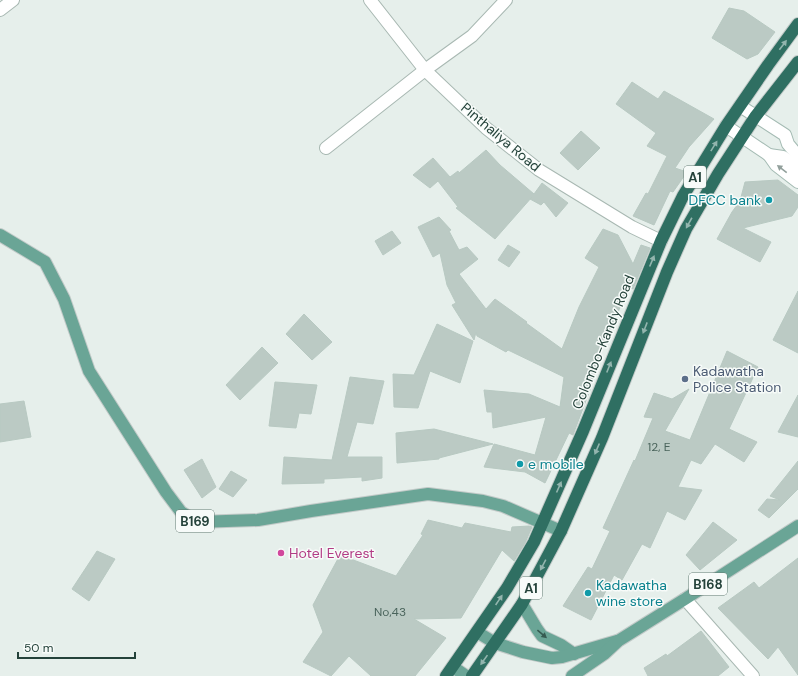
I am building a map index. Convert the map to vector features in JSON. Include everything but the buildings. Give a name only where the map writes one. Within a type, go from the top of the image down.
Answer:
[{"type":"highway","name":"Colombo-Kandy Road","points":[[449,672],[507,588],[534,542],[580,438],[661,241],[683,196],[726,126],[798,24]]},
{"type":"highway","name":"A1","points":[[472,676],[522,604],[561,531],[602,438],[664,279],[686,229],[718,174],[755,117],[798,62]]},
{"type":"main road","name":"B169","points":[[0,235],[45,262],[64,299],[89,371],[181,512],[197,522],[258,520],[428,494],[483,501],[504,506],[543,522]]},
{"type":"main road","points":[[543,522],[561,531]]},
{"type":"main road","name":"B168","points":[[572,676],[604,654],[618,641],[798,526]]},
{"type":"main road","points":[[522,604],[542,636],[562,645],[574,654]]},
{"type":"main road","points":[[477,632],[495,643]]},
{"type":"main road","name":"B168","points":[[495,643],[523,652],[552,658],[574,654],[618,641]]},
{"type":"main road","points":[[449,672],[466,676]]},
{"type":"street","points":[[1,7],[13,0]]},
{"type":"street","name":"Pinthaliya Road","points":[[370,0],[425,70],[486,128],[539,170],[632,227],[661,241]]},
{"type":"street","points":[[326,148],[425,70],[472,36],[506,0]]},
{"type":"street","points":[[740,106],[755,117],[798,143]]},
{"type":"street","points":[[726,126],[743,136],[769,155],[776,165],[798,182]]},
{"type":"street","points":[[785,136],[788,144],[798,156]]},
{"type":"street","points":[[769,155],[783,156],[798,169]]},
{"type":"street","points":[[685,599],[753,676]]},
{"type":"place","name":"DFCC bank","points":[[769,200]]},
{"type":"place","name":"Kadawatha Police Station","points":[[685,379]]},
{"type":"place","name":"e mobile","points":[[520,464]]},
{"type":"place","name":"Hotel Everest","points":[[281,553]]},
{"type":"place","name":"Kadawatha wine store","points":[[588,593]]}]
